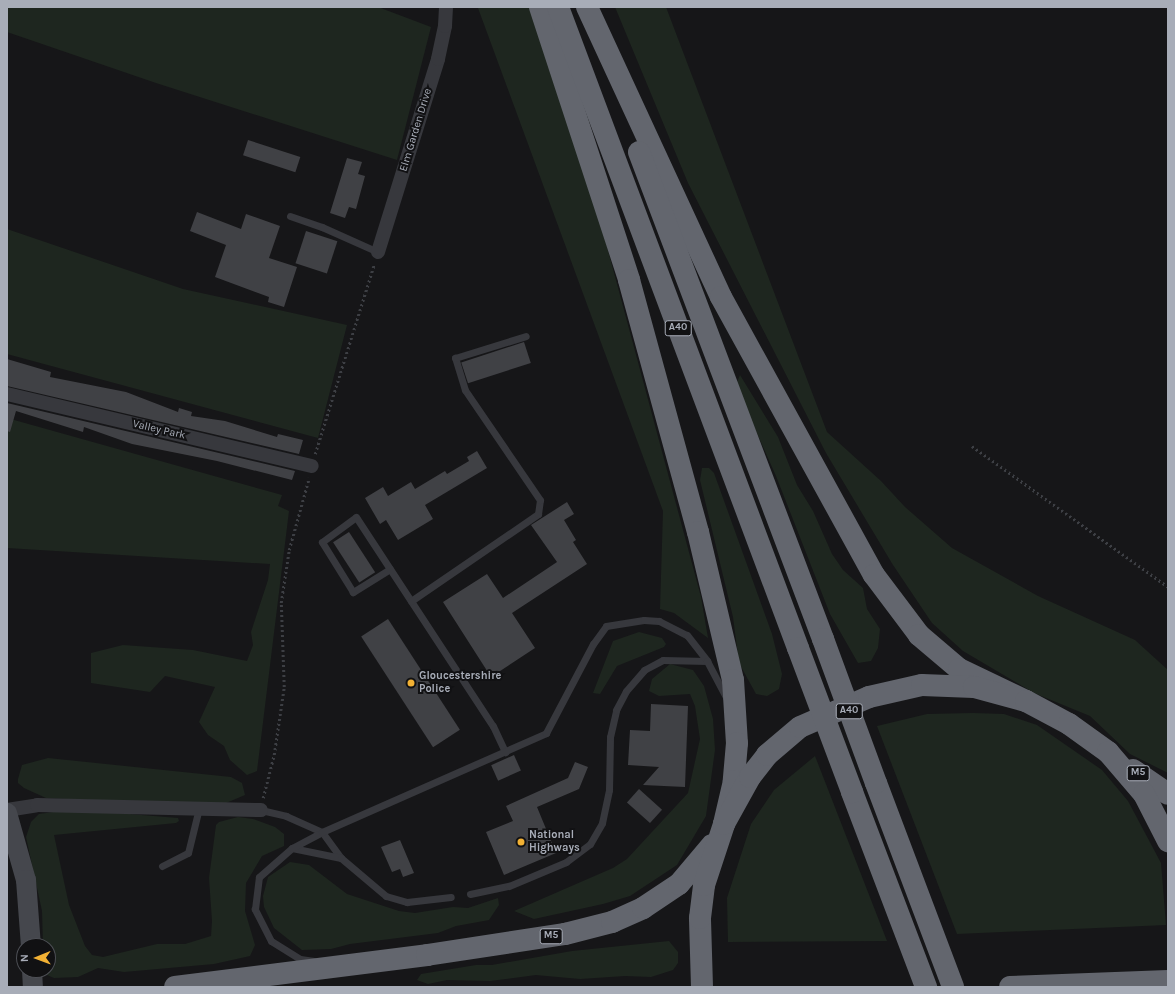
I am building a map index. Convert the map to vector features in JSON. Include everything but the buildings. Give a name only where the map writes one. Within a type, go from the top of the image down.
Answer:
[{"type":"highway","points":[[540,7],[629,280],[698,532],[733,680],[737,742],[734,781],[704,885],[700,940],[702,987]]},
{"type":"highway","name":"A40","points":[[558,7],[926,987]]},
{"type":"highway","name":"A40","points":[[584,7],[953,987]]},
{"type":"highway","points":[[587,7],[721,297],[874,575],[920,635],[960,669],[1070,724],[1108,752],[1144,794],[1168,841]]},
{"type":"highway","points":[[721,829],[750,777],[767,755],[800,727],[869,697],[922,685],[974,687],[1026,701]]},
{"type":"highway","name":"M5","points":[[1108,752],[1168,794]]},
{"type":"highway","name":"M5","points":[[175,987],[350,965],[565,934],[612,922],[643,908],[679,884],[721,829]]},
{"type":"highway","points":[[1010,987],[1168,981]]},
{"type":"street","name":"Elm Garden Drive","points":[[378,252],[438,59],[445,26],[446,7]]},
{"type":"street","name":"Valley Park","points":[[7,394],[312,466]]},
{"type":"street","points":[[30,938],[26,880],[7,811],[37,805],[261,810]]},
{"type":"lane","points":[[290,216],[322,226],[378,252]]},
{"type":"lane","points":[[411,601],[538,514],[540,500],[465,390],[455,358],[526,336]]},
{"type":"lane","points":[[390,569],[353,592],[322,542],[356,517],[493,726],[505,752]]},
{"type":"lane","points":[[350,965],[300,959],[271,941],[255,909],[259,877],[292,848],[322,832],[546,733],[593,644],[606,626],[644,620],[659,622],[688,635],[707,661],[725,693],[737,742]]},
{"type":"lane","points":[[470,894],[509,886],[566,862],[590,844],[602,823],[609,790],[610,737],[616,710],[626,691],[644,670],[663,660],[707,661]]},
{"type":"lane","points":[[162,866],[188,853],[199,808]]},
{"type":"lane","points":[[261,810],[286,816],[322,832],[341,858],[386,896],[407,902],[451,898]]},
{"type":"lane","points":[[292,848],[341,858]]},
{"type":"path","points":[[261,810],[274,755],[284,687],[281,603],[289,550],[312,466],[378,252]]},
{"type":"path","points":[[972,446],[1168,587]]},
{"type":"shaded area","points":[[7,7],[378,7],[431,27],[397,160],[156,83],[7,32]]},
{"type":"shaded area","points":[[530,7],[591,187],[701,597],[708,638],[674,613],[660,609],[663,511],[478,8]]},
{"type":"shaded area","points":[[615,7],[666,7],[827,432],[881,481],[905,507],[952,548],[1038,596],[1135,640],[1168,670],[1168,773],[1130,754],[1090,716],[1034,693],[963,651],[932,623],[893,565],[826,453],[688,183]]},
{"type":"shaded area","points":[[7,229],[183,289],[347,325],[318,438],[7,354]]},
{"type":"shaded area","points":[[740,375],[778,437],[797,485],[813,511],[832,554],[843,570],[863,588],[867,609],[880,629],[878,648],[871,661],[858,663],[830,614],[776,476],[739,393],[737,382]]},
{"type":"shaded area","points":[[7,418],[282,495],[278,506],[289,511],[257,771],[247,775],[230,760],[224,746],[208,735],[199,722],[215,687],[165,676],[150,692],[91,683],[91,653],[123,645],[193,650],[247,661],[253,645],[251,632],[268,580],[270,564],[7,548]]},
{"type":"shaded area","points":[[702,468],[709,468],[714,473],[772,634],[782,674],[779,689],[767,696],[756,694],[739,663],[733,617],[700,480]]},
{"type":"shaded area","points":[[639,632],[662,638],[666,644],[664,647],[617,666],[600,694],[593,693],[613,641]]},
{"type":"shaded area","points":[[670,664],[693,670],[704,686],[713,719],[715,750],[706,816],[677,865],[630,896],[603,904],[534,919],[514,911],[613,868],[627,859],[688,793],[700,739],[695,706],[690,694],[659,696],[649,691],[652,679]]},
{"type":"shaded area","points":[[927,714],[1004,714],[1037,725],[1102,770],[1128,801],[1161,863],[1166,925],[957,934],[877,726]]},
{"type":"shaded area","points":[[815,756],[887,941],[728,942],[727,898],[751,824],[774,790]]},
{"type":"shaded area","points":[[48,758],[231,777],[242,783],[245,795],[219,806],[46,798],[24,788],[18,783],[18,779],[22,765]]},
{"type":"shaded area","points":[[53,812],[105,812],[178,818],[179,821],[176,823],[54,835],[69,905],[85,946],[92,955],[103,957],[157,944],[185,944],[211,936],[212,921],[209,878],[216,825],[219,822],[238,817],[253,819],[275,827],[284,834],[284,846],[262,856],[246,883],[245,911],[255,945],[250,956],[214,964],[124,972],[98,968],[78,977],[56,978],[56,938],[43,938],[42,911],[26,837],[31,822],[39,814]]},
{"type":"shaded area","points":[[290,862],[309,865],[347,894],[399,911],[415,913],[453,907],[468,908],[498,898],[499,905],[489,920],[456,926],[438,933],[350,944],[331,949],[302,950],[274,928],[264,907],[263,896],[268,877]]},
{"type":"shaded area","points":[[669,941],[678,952],[678,963],[673,970],[651,977],[625,976],[580,979],[536,975],[490,981],[447,980],[428,984],[417,980],[421,974],[476,965],[492,965],[572,951]]},
{"type":"place","name":"Gloucestershire Police","points":[[411,683]]},
{"type":"place","name":"National Highways","points":[[521,842]]}]
